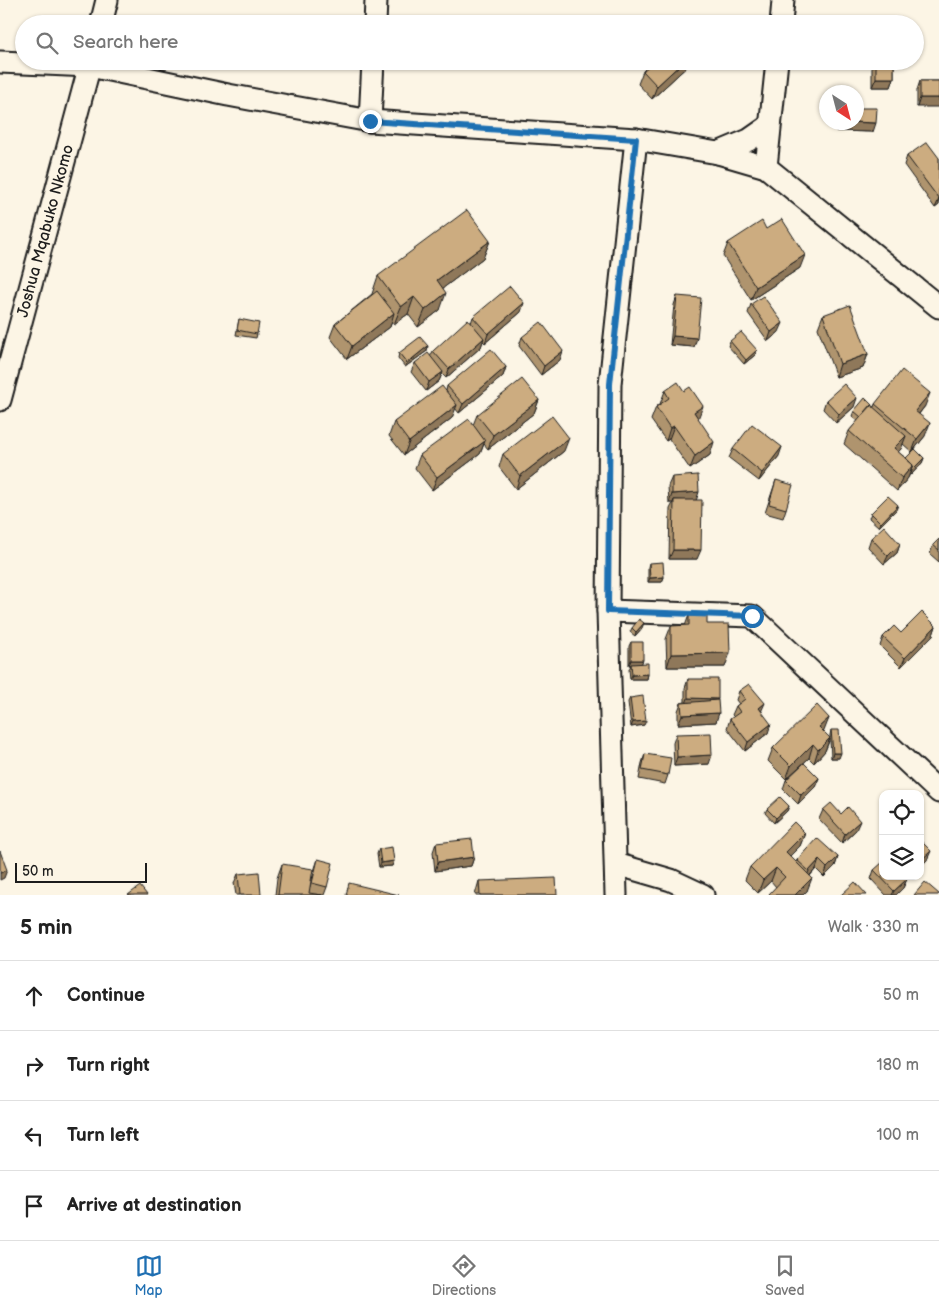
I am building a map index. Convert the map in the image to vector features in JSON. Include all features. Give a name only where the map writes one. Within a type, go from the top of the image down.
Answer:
[{"type":"street","points":[[103,15],[107,0]]},
{"type":"street","points":[[375,15],[376,0]]},
{"type":"street","points":[[782,15],[783,0]]},
{"type":"street","points":[[0,62],[15,62]]},
{"type":"street","name":"Joshua Mqabuko Nkomo","points":[[0,400],[88,70]]},
{"type":"street","points":[[117,70],[228,95],[370,121],[636,139],[718,153],[766,167],[939,307]]},
{"type":"street","points":[[370,121],[373,70]]},
{"type":"street","points":[[766,167],[776,70]]},
{"type":"street","points":[[718,153],[749,140],[769,126]]},
{"type":"street","points":[[616,895],[608,611],[610,384],[636,139]]},
{"type":"street","points":[[608,611],[752,616],[939,792]]},
{"type":"street","points":[[616,864],[671,880],[703,895]]},
{"type":"building","points":[[644,70],[674,70],[657,86]]},
{"type":"building","points":[[876,70],[894,70],[894,78],[876,78]]},
{"type":"building","points":[[920,81],[939,81],[939,98],[920,98]]},
{"type":"building","points":[[864,108],[877,108],[876,123],[864,122]]},
{"type":"building","points":[[927,142],[939,158],[939,199],[907,156]]},
{"type":"building","points":[[467,210],[490,241],[437,280],[446,293],[425,310],[414,297],[401,307],[378,276]]},
{"type":"building","points":[[782,219],[805,255],[756,287],[728,243],[762,221],[766,229]]},
{"type":"building","points":[[510,286],[524,303],[488,334],[473,317]]},
{"type":"building","points":[[377,291],[394,313],[352,346],[335,324]]},
{"type":"building","points":[[677,296],[701,298],[697,338],[673,336]]},
{"type":"building","points":[[763,296],[783,323],[771,332],[751,304]]},
{"type":"building","points":[[850,305],[868,354],[840,364],[823,315]]},
{"type":"building","points":[[239,319],[259,323],[257,334],[237,330]]},
{"type":"building","points":[[468,319],[484,338],[449,369],[433,351]]},
{"type":"building","points":[[541,322],[563,351],[544,366],[522,337]]},
{"type":"building","points":[[741,332],[757,350],[746,360],[730,341]]},
{"type":"building","points":[[420,337],[428,346],[407,363],[399,353]]},
{"type":"building","points":[[491,349],[506,367],[463,404],[447,386]]},
{"type":"building","points":[[428,353],[443,372],[429,382],[415,363]]},
{"type":"building","points":[[902,370],[930,393],[915,411],[930,423],[917,439],[875,404]]},
{"type":"building","points":[[522,379],[539,400],[493,435],[477,415]]},
{"type":"building","points":[[678,382],[684,391],[690,387],[703,406],[694,412],[714,442],[695,456],[674,426],[670,428],[656,407],[669,398],[665,391]]},
{"type":"building","points":[[844,384],[857,398],[839,414],[826,400]]},
{"type":"building","points":[[442,386],[457,405],[409,442],[394,422]]},
{"type":"building","points":[[865,398],[872,405],[861,417],[854,411]]},
{"type":"building","points":[[871,405],[906,436],[894,448],[913,465],[902,478],[849,431]]},
{"type":"building","points":[[552,416],[569,438],[520,476],[503,454]]},
{"type":"building","points":[[469,419],[485,441],[437,477],[420,455]]},
{"type":"building","points":[[752,424],[782,447],[762,473],[733,449]]},
{"type":"building","points":[[915,449],[924,458],[911,470],[913,465],[906,458]]},
{"type":"building","points":[[698,475],[699,492],[672,494],[672,477]]},
{"type":"building","points":[[776,480],[793,485],[786,509],[769,504]]},
{"type":"building","points":[[888,496],[898,505],[881,523],[871,513]]},
{"type":"building","points":[[674,500],[702,500],[701,550],[673,550]]},
{"type":"building","points":[[884,526],[900,544],[888,556],[871,538]]},
{"type":"building","points":[[939,539],[939,550],[933,545]]},
{"type":"building","points":[[663,562],[664,577],[650,578],[649,563]]},
{"type":"building","points":[[922,612],[936,626],[905,658],[883,637],[894,626],[901,633]]},
{"type":"building","points":[[707,614],[707,624],[729,624],[730,653],[671,654],[671,626],[689,625],[689,615]]},
{"type":"building","points":[[639,619],[644,623],[636,632],[632,628]]},
{"type":"building","points":[[631,642],[643,642],[643,660],[631,660]]},
{"type":"building","points":[[648,663],[648,674],[632,675],[631,664]]},
{"type":"building","points":[[688,679],[718,679],[718,699],[688,698]]},
{"type":"building","points":[[749,684],[765,703],[759,708],[771,724],[748,742],[730,719],[740,712],[736,706],[745,699],[739,691]]},
{"type":"building","points":[[643,696],[646,721],[633,722],[630,698]]},
{"type":"building","points":[[718,700],[719,713],[682,715],[681,703]]},
{"type":"building","points":[[817,705],[829,718],[819,727],[830,738],[818,750],[813,744],[791,766],[773,748]]},
{"type":"building","points":[[831,730],[839,730],[841,753],[833,753]]},
{"type":"building","points":[[711,733],[712,755],[677,757],[676,734]]},
{"type":"building","points":[[645,754],[671,758],[668,775],[642,770]]},
{"type":"building","points":[[804,763],[819,778],[801,795],[786,780]]},
{"type":"building","points":[[780,797],[789,806],[776,818],[767,809]]},
{"type":"building","points":[[831,803],[841,814],[848,807],[860,821],[845,834],[823,810]]},
{"type":"building","points":[[794,822],[805,833],[786,852],[812,878],[795,895],[770,895],[785,877],[776,868],[763,880],[750,867]]},
{"type":"building","points":[[817,838],[838,857],[827,868],[819,860],[809,871],[797,860]]},
{"type":"building","points":[[472,839],[474,857],[438,862],[436,843]]},
{"type":"building","points":[[924,844],[931,851],[924,857]]},
{"type":"building","points":[[392,847],[394,861],[381,863],[379,849]]},
{"type":"building","points":[[0,851],[7,870],[0,873]]},
{"type":"building","points":[[318,859],[333,863],[327,887],[312,883]]},
{"type":"building","points":[[282,864],[313,869],[309,893],[322,895],[278,895]]},
{"type":"building","points":[[879,866],[879,875],[874,870]]},
{"type":"building","points":[[259,872],[261,895],[240,895],[238,874]]},
{"type":"building","points":[[556,878],[557,895],[480,895],[479,881]]},
{"type":"building","points":[[884,880],[906,880],[894,891]]},
{"type":"building","points":[[855,882],[867,895],[841,895]]},
{"type":"building","points":[[925,882],[939,894],[914,895]]},
{"type":"building","points":[[349,883],[399,895],[346,895]]},
{"type":"building","points":[[140,886],[147,895],[128,895]]},
{"type":"route","points":[[370,121],[636,139],[610,384],[608,611],[752,616]]}]
